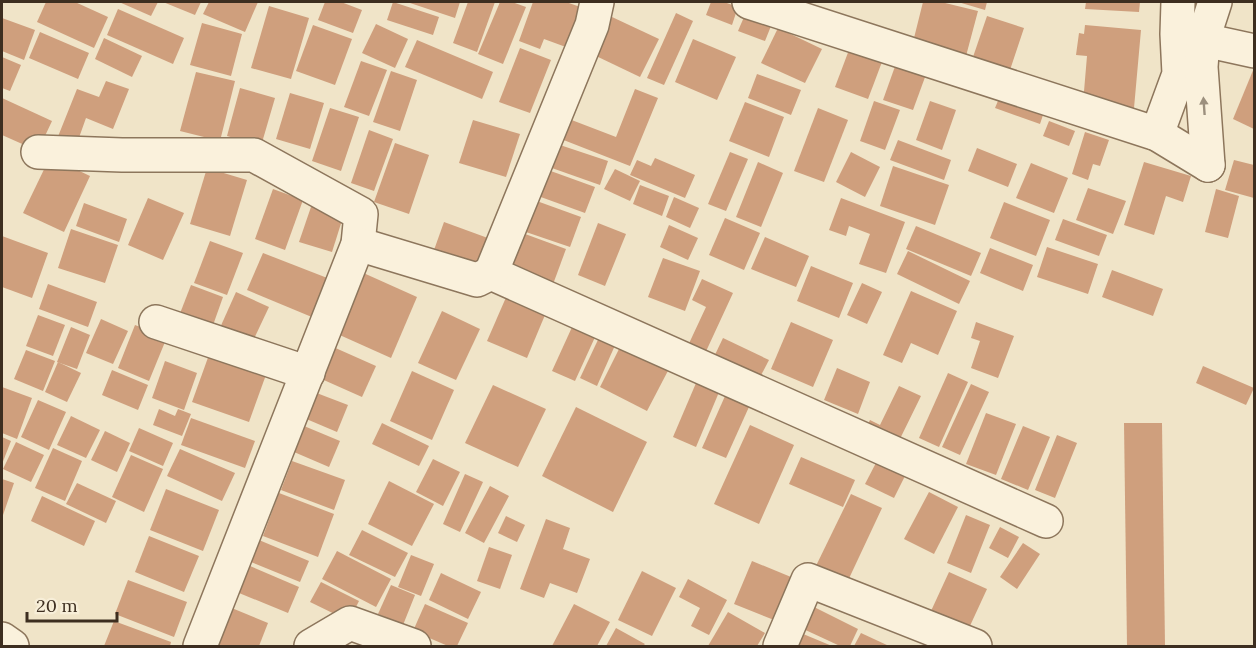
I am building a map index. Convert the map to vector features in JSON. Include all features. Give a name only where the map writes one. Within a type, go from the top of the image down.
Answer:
[{"type":"street","points":[[358,244],[477,280],[491,273],[592,25],[597,2]]},
{"type":"street","points":[[749,2],[1157,134],[1208,165],[1201,67],[1178,2]]},
{"type":"street","points":[[1157,134],[1190,36],[1215,2]]},
{"type":"street","points":[[1190,36],[1254,51]]},
{"type":"street","points":[[38,152],[122,155],[254,155],[361,214],[358,244],[200,646]]},
{"type":"street","points":[[491,273],[1046,521]]},
{"type":"street","points":[[156,322],[308,373]]},
{"type":"street","points":[[780,646],[808,580],[975,646]]},
{"type":"street","points":[[311,646],[350,623],[414,646]]},
{"type":"street","points":[[2,639],[12,646]]},
{"type":"building","points":[[46,2],[75,2],[108,17],[94,48],[37,22]]},
{"type":"building","points":[[119,2],[158,2],[151,16]]},
{"type":"building","points":[[163,2],[201,2],[195,15]]},
{"type":"building","points":[[209,2],[258,2],[245,32],[203,14]]},
{"type":"building","points":[[325,2],[341,2],[362,10],[353,33],[318,20]]},
{"type":"building","points":[[393,2],[439,17],[433,35],[387,20]]},
{"type":"building","points":[[407,2],[460,2],[455,18]]},
{"type":"building","points":[[468,2],[495,2],[477,52],[453,43]]},
{"type":"building","points":[[500,2],[512,2],[526,7],[503,64],[478,54]]},
{"type":"building","points":[[533,2],[566,2],[589,10],[574,50],[544,39],[540,49],[519,41]]},
{"type":"building","points":[[711,2],[724,2],[738,7],[732,25],[706,15]]},
{"type":"building","points":[[923,2],[941,2],[978,11],[966,56],[913,42]]},
{"type":"building","points":[[958,2],[987,2],[985,10]]},
{"type":"building","points":[[1086,2],[1140,2],[1139,12],[1085,9]]},
{"type":"building","points":[[269,6],[309,18],[291,79],[251,68]]},
{"type":"building","points":[[118,9],[184,38],[173,64],[107,35]]},
{"type":"building","points":[[747,10],[773,21],[765,41],[738,31]]},
{"type":"building","points":[[676,13],[693,21],[664,85],[647,78]]},
{"type":"building","points":[[987,16],[1024,28],[1010,70],[973,57]]},
{"type":"building","points":[[612,17],[659,39],[640,77],[594,55]]},
{"type":"building","points":[[2,18],[35,30],[24,60],[2,51]]},
{"type":"building","points":[[202,23],[242,34],[231,76],[190,65]]},
{"type":"building","points":[[376,24],[408,39],[395,68],[362,53]]},
{"type":"building","points":[[313,25],[352,39],[335,85],[296,71]]},
{"type":"building","points":[[1085,25],[1141,30],[1134,108],[1083,103],[1087,56],[1076,55],[1079,33],[1084,34]]},
{"type":"building","points":[[778,28],[822,49],[805,83],[761,63]]},
{"type":"building","points":[[40,32],[89,53],[78,79],[29,58]]},
{"type":"building","points":[[104,38],[142,56],[132,77],[95,59]]},
{"type":"building","points":[[693,39],[736,57],[717,100],[675,82]]},
{"type":"building","points":[[417,40],[493,72],[482,99],[405,67]]},
{"type":"building","points":[[852,42],[885,54],[868,99],[835,87]]},
{"type":"building","points":[[520,48],[551,60],[530,113],[499,102]]},
{"type":"building","points":[[2,57],[21,65],[10,91],[2,88]]},
{"type":"building","points":[[898,58],[928,69],[913,110],[883,100]]},
{"type":"building","points":[[361,61],[387,70],[369,116],[344,107]]},
{"type":"building","points":[[1254,68],[1254,129],[1233,119]]},
{"type":"building","points":[[391,71],[417,80],[400,131],[373,122]]},
{"type":"building","points":[[196,72],[235,81],[220,141],[180,131]]},
{"type":"building","points":[[757,74],[801,90],[791,115],[748,98]]},
{"type":"building","points":[[106,81],[129,89],[113,129],[86,118],[76,146],[57,139],[77,89],[99,97]]},
{"type":"building","points":[[240,88],[275,98],[261,146],[227,136]]},
{"type":"building","points":[[635,89],[658,98],[630,166],[561,139],[569,119],[616,137]]},
{"type":"building","points":[[290,93],[324,103],[310,149],[276,139]]},
{"type":"building","points":[[1000,96],[1044,112],[1040,124],[995,108]]},
{"type":"building","points":[[2,98],[52,121],[38,151],[2,135]]},
{"type":"building","points":[[874,101],[900,110],[885,150],[860,141]]},
{"type":"building","points":[[930,101],[956,110],[942,150],[916,140]]},
{"type":"building","points":[[745,102],[784,117],[769,157],[729,141]]},
{"type":"building","points":[[330,108],[359,117],[341,171],[312,161]]},
{"type":"building","points":[[818,108],[848,120],[824,182],[794,171]]},
{"type":"building","points":[[473,120],[520,134],[506,177],[459,163]]},
{"type":"building","points":[[1049,121],[1075,131],[1069,146],[1043,136]]},
{"type":"building","points":[[369,130],[393,139],[374,191],[351,183]]},
{"type":"building","points":[[1085,132],[1109,140],[1100,166],[1093,164],[1088,180],[1072,174]]},
{"type":"building","points":[[898,140],[951,160],[944,180],[890,160]]},
{"type":"building","points":[[395,143],[429,155],[409,214],[374,202]]},
{"type":"building","points":[[557,144],[608,161],[600,185],[549,167]]},
{"type":"building","points":[[977,148],[1017,164],[1008,187],[968,171]]},
{"type":"building","points":[[730,152],[748,159],[726,211],[708,204]]},
{"type":"building","points":[[851,152],[880,167],[865,197],[836,182]]},
{"type":"building","points":[[50,157],[90,176],[64,232],[23,213]]},
{"type":"building","points":[[655,158],[695,175],[685,198],[630,175],[637,160],[651,166]]},
{"type":"building","points":[[1234,160],[1254,165],[1254,198],[1225,190]]},
{"type":"building","points":[[758,162],[783,173],[761,227],[736,217]]},
{"type":"building","points":[[1144,162],[1191,176],[1183,202],[1166,196],[1154,235],[1124,225]]},
{"type":"building","points":[[1031,163],[1068,178],[1054,213],[1016,198]]},
{"type":"building","points":[[893,166],[949,185],[935,225],[880,206]]},
{"type":"building","points":[[207,168],[247,180],[230,236],[190,224]]},
{"type":"building","points":[[615,169],[640,181],[630,201],[604,189]]},
{"type":"building","points":[[548,170],[595,187],[585,213],[538,196]]},
{"type":"building","points":[[640,185],[669,196],[662,216],[633,204]]},
{"type":"building","points":[[1088,188],[1126,201],[1113,234],[1076,220]]},
{"type":"building","points":[[273,189],[303,200],[285,250],[255,239]]},
{"type":"building","points":[[1216,189],[1239,196],[1228,238],[1205,232]]},
{"type":"building","points":[[674,197],[699,208],[690,228],[666,217]]},
{"type":"building","points":[[148,198],[184,213],[163,260],[128,245]]},
{"type":"building","points":[[841,198],[905,222],[886,273],[859,264],[870,234],[849,226],[846,236],[829,230]]},
{"type":"building","points":[[534,200],[581,217],[570,247],[523,231]]},
{"type":"building","points":[[1004,202],[1050,220],[1036,256],[990,238]]},
{"type":"building","points":[[84,203],[127,219],[119,242],[76,226]]},
{"type":"building","points":[[312,204],[344,214],[332,252],[299,242]]},
{"type":"building","points":[[725,218],[760,233],[744,270],[709,255]]},
{"type":"building","points":[[1063,219],[1107,235],[1099,256],[1055,240]]},
{"type":"building","points":[[444,222],[496,241],[485,269],[434,250]]},
{"type":"building","points":[[598,223],[626,234],[605,286],[578,275]]},
{"type":"building","points":[[669,225],[698,238],[688,260],[660,247]]},
{"type":"building","points":[[916,226],[981,253],[971,276],[906,249]]},
{"type":"building","points":[[71,229],[118,245],[105,283],[58,268]]},
{"type":"building","points":[[517,231],[566,249],[552,287],[503,270]]},
{"type":"building","points":[[2,236],[48,253],[32,298],[2,287]]},
{"type":"building","points":[[765,237],[809,256],[796,287],[751,269]]},
{"type":"building","points":[[210,241],[243,253],[227,295],[194,283]]},
{"type":"building","points":[[1047,247],[1098,264],[1088,294],[1037,277]]},
{"type":"building","points":[[990,248],[1033,265],[1023,291],[980,273]]},
{"type":"building","points":[[908,251],[970,281],[959,304],[897,274]]},
{"type":"building","points":[[263,253],[335,281],[319,320],[247,290]]},
{"type":"building","points":[[663,258],[700,271],[685,311],[648,297]]},
{"type":"building","points":[[811,266],[853,283],[839,318],[797,301]]},
{"type":"building","points":[[1112,270],[1163,289],[1153,316],[1102,297]]},
{"type":"building","points":[[359,271],[417,297],[391,358],[333,332]]},
{"type":"building","points":[[702,279],[733,293],[702,360],[685,352],[706,307],[692,300]]},
{"type":"building","points":[[862,283],[882,292],[867,324],[847,315]]},
{"type":"building","points":[[48,284],[97,302],[88,327],[39,309]]},
{"type":"building","points":[[191,285],[223,297],[212,328],[179,316]]},
{"type":"building","points":[[511,286],[550,303],[527,358],[487,341]]},
{"type":"building","points":[[911,291],[957,311],[938,355],[911,343],[902,363],[883,355]]},
{"type":"building","points":[[236,292],[269,307],[251,345],[219,330]]},
{"type":"building","points":[[442,311],[480,329],[456,380],[418,363]]},
{"type":"building","points":[[578,314],[601,324],[575,381],[552,371]]},
{"type":"building","points":[[38,315],[65,325],[53,356],[26,346]]},
{"type":"building","points":[[101,319],[128,331],[113,364],[86,353]]},
{"type":"building","points":[[791,322],[833,340],[813,387],[771,369]]},
{"type":"building","points":[[976,322],[1014,336],[998,378],[971,368],[980,341],[971,338]]},
{"type":"building","points":[[135,325],[167,337],[149,381],[118,368]]},
{"type":"building","points":[[71,327],[90,335],[77,369],[57,362]]},
{"type":"building","points":[[604,327],[620,334],[597,386],[580,378]]},
{"type":"building","points":[[723,338],[769,360],[757,383],[712,361]]},
{"type":"building","points":[[623,341],[671,365],[647,411],[600,387]]},
{"type":"building","points":[[331,346],[376,366],[362,397],[317,377]]},
{"type":"building","points":[[26,350],[55,361],[43,391],[14,379]]},
{"type":"building","points":[[210,352],[267,372],[249,422],[192,402]]},
{"type":"building","points":[[165,361],[197,373],[184,410],[152,398]]},
{"type":"building","points":[[58,362],[81,373],[67,402],[45,392]]},
{"type":"building","points":[[1203,366],[1254,388],[1246,405],[1196,383]]},
{"type":"building","points":[[837,368],[870,382],[858,414],[824,400]]},
{"type":"building","points":[[112,370],[148,385],[138,410],[102,395]]},
{"type":"building","points":[[412,371],[454,390],[432,440],[390,421]]},
{"type":"building","points":[[948,373],[968,382],[939,447],[919,438]]},
{"type":"building","points":[[699,376],[722,385],[696,447],[673,437]]},
{"type":"building","points":[[971,384],[989,392],[960,455],[942,447]]},
{"type":"building","points":[[493,385],[546,409],[518,467],[465,443]]},
{"type":"building","points":[[899,386],[921,396],[895,449],[863,434],[870,420],[880,425]]},
{"type":"building","points":[[2,387],[32,398],[17,439],[2,433]]},
{"type":"building","points":[[729,387],[753,398],[726,458],[702,448]]},
{"type":"building","points":[[314,392],[348,405],[337,432],[304,418]]},
{"type":"building","points":[[38,400],[66,412],[49,450],[21,437]]},
{"type":"building","points":[[576,407],[647,442],[613,512],[542,476]]},
{"type":"building","points":[[159,409],[175,416],[178,409],[191,414],[182,436],[153,425]]},
{"type":"building","points":[[986,413],[1016,424],[996,475],[966,464]]},
{"type":"building","points":[[71,416],[100,430],[86,458],[57,445]]},
{"type":"building","points":[[191,418],[255,441],[245,468],[181,445]]},
{"type":"building","points":[[382,423],[429,446],[419,466],[372,444]]},
{"type":"building","points":[[1124,423],[1162,423],[1165,646],[1127,646]]},
{"type":"building","points":[[750,425],[794,445],[759,524],[714,504]]},
{"type":"building","points":[[304,426],[340,441],[329,467],[294,452]]},
{"type":"building","points":[[1023,426],[1050,437],[1028,490],[1001,479]]},
{"type":"building","points":[[139,428],[173,443],[163,466],[129,451]]},
{"type":"building","points":[[105,431],[130,443],[117,472],[91,460]]},
{"type":"building","points":[[1057,435],[1077,443],[1055,498],[1035,490]]},
{"type":"building","points":[[2,437],[11,441],[2,464]]},
{"type":"building","points":[[16,442],[44,455],[31,482],[3,469]]},
{"type":"building","points":[[53,448],[82,461],[65,501],[35,488]]},
{"type":"building","points":[[180,449],[235,473],[222,501],[167,476]]},
{"type":"building","points":[[131,455],[163,469],[144,512],[112,497]]},
{"type":"building","points":[[801,457],[855,480],[843,507],[789,484]]},
{"type":"building","points":[[433,459],[460,472],[443,506],[416,492]]},
{"type":"building","points":[[878,459],[907,472],[894,498],[865,484]]},
{"type":"building","points":[[292,461],[345,480],[334,510],[281,490]]},
{"type":"building","points":[[465,474],[483,482],[460,532],[443,524]]},
{"type":"building","points":[[2,479],[14,483],[2,518]]},
{"type":"building","points":[[389,481],[434,504],[412,546],[368,524]]},
{"type":"building","points":[[77,483],[116,501],[106,523],[66,504]]},
{"type":"building","points":[[490,486],[509,496],[484,543],[465,533]]},
{"type":"building","points":[[166,489],[219,510],[203,551],[150,530]]},
{"type":"building","points":[[929,492],[958,507],[934,554],[904,539]]},
{"type":"building","points":[[279,493],[334,514],[318,557],[263,536]]},
{"type":"building","points":[[851,494],[882,508],[845,587],[813,572]]},
{"type":"building","points":[[42,496],[95,521],[84,546],[31,521]]},
{"type":"building","points":[[966,515],[990,525],[971,573],[947,563]]},
{"type":"building","points":[[506,516],[525,525],[517,542],[498,533]]},
{"type":"building","points":[[546,519],[570,528],[563,549],[590,559],[577,593],[550,583],[544,598],[520,589]]},
{"type":"building","points":[[1000,527],[1019,537],[1008,558],[989,548]]},
{"type":"building","points":[[362,530],[408,553],[395,577],[349,555]]},
{"type":"building","points":[[149,536],[199,556],[184,592],[135,572]]},
{"type":"building","points":[[259,540],[309,561],[300,582],[251,562]]},
{"type":"building","points":[[1023,543],[1040,554],[1017,589],[1000,577]]},
{"type":"building","points":[[489,547],[512,555],[500,589],[477,581]]},
{"type":"building","points":[[337,551],[391,579],[376,607],[322,579]]},
{"type":"building","points":[[411,555],[434,564],[421,596],[398,587]]},
{"type":"building","points":[[752,561],[791,577],[774,620],[734,604]]},
{"type":"building","points":[[250,566],[299,587],[288,613],[239,593]]},
{"type":"building","points":[[642,571],[676,588],[652,636],[618,620]]},
{"type":"building","points":[[949,572],[987,589],[969,628],[931,611]]},
{"type":"building","points":[[441,573],[481,592],[468,619],[429,600]]},
{"type":"building","points":[[688,579],[727,600],[709,635],[691,626],[700,608],[679,597]]},
{"type":"building","points":[[128,580],[187,602],[174,637],[115,614]]},
{"type":"building","points":[[321,582],[359,601],[349,621],[310,602]]},
{"type":"building","points":[[391,585],[415,595],[403,625],[378,614]]},
{"type":"building","points":[[222,604],[268,623],[259,646],[205,646]]},
{"type":"building","points":[[425,604],[468,623],[457,646],[448,646],[413,631]]},
{"type":"building","points":[[574,604],[610,622],[597,646],[552,646]]},
{"type":"building","points":[[810,605],[858,629],[850,646],[840,646],[799,627]]},
{"type":"building","points":[[728,612],[765,633],[757,646],[708,646]]},
{"type":"building","points":[[114,621],[171,642],[170,646],[104,646]]},
{"type":"building","points":[[616,628],[645,644],[643,646],[606,646]]},
{"type":"building","points":[[796,631],[832,646],[789,646]]},
{"type":"building","points":[[861,633],[889,646],[854,646]]}]
